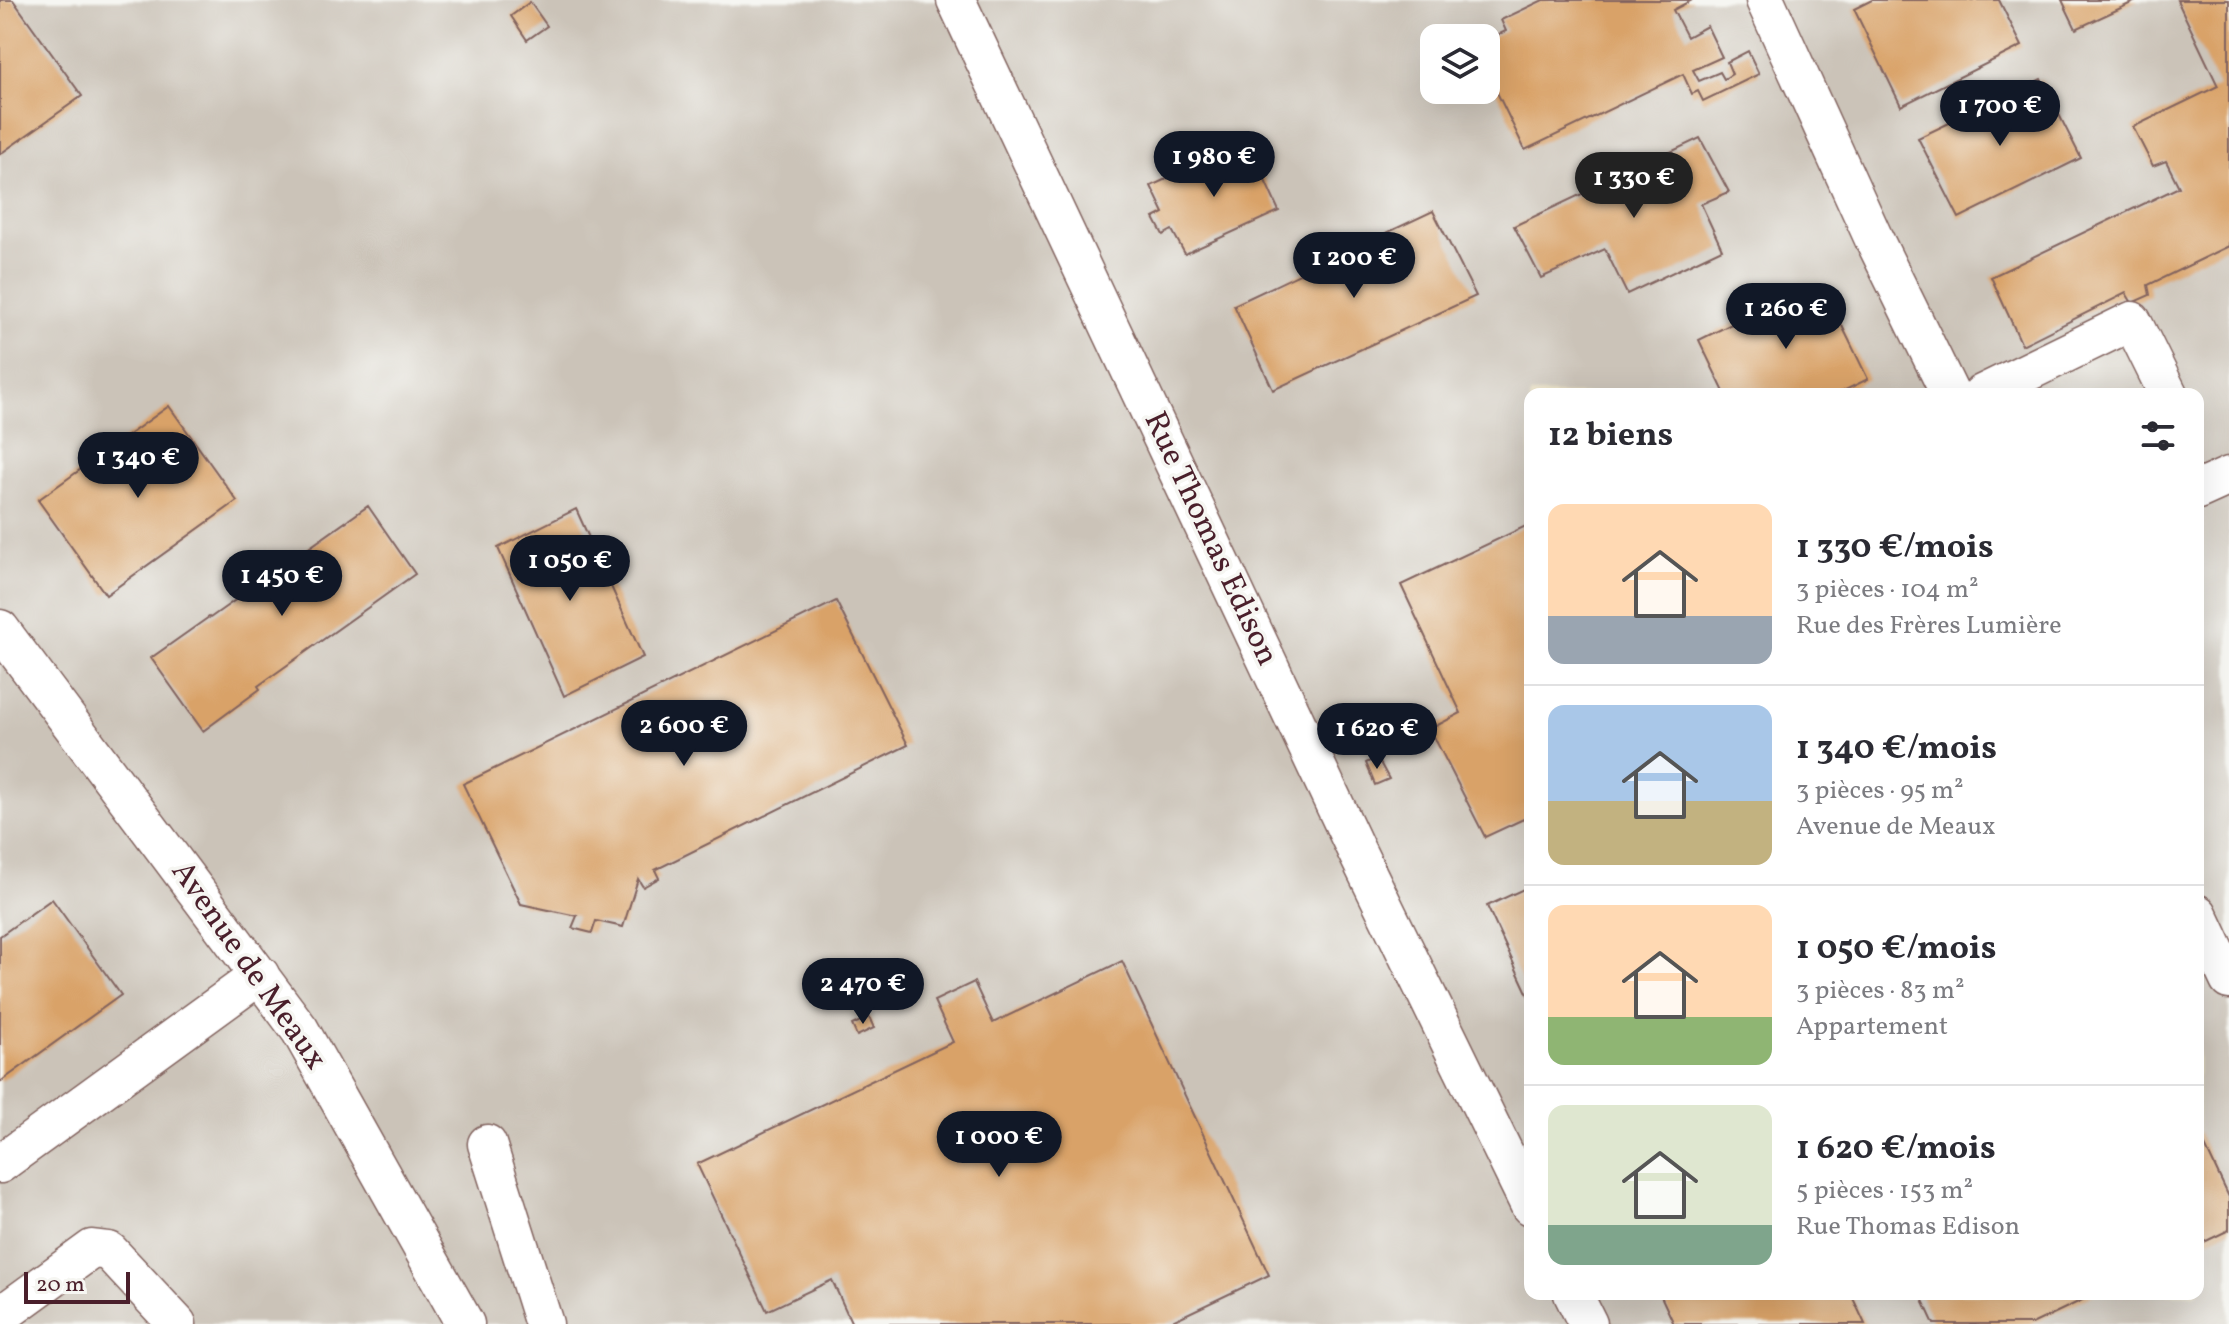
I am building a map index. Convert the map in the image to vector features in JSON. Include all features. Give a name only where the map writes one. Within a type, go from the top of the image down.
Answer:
[{"type":"street","name":"Rue Thomas Edison","points":[[956,0],[1356,850],[1524,1194]]},
{"type":"street","points":[[1765,0],[1873,237],[1947,388]]},
{"type":"street","points":[[1994,388],[2132,321],[2165,388]]},
{"type":"street","points":[[2204,487],[2229,476]]},
{"type":"street","name":"Avenue de Meaux","points":[[0,629],[300,1030],[465,1324]]},
{"type":"street","points":[[2204,927],[2229,980]]},
{"type":"street","points":[[0,1164],[260,975]]},
{"type":"street","points":[[487,1144],[544,1324]]},
{"type":"street","points":[[0,1316],[92,1249],[109,1251],[177,1324]]},
{"type":"street","points":[[1576,1300],[1588,1324]]},
{"type":"shaded area","points":[[0,0],[2229,0],[2229,1324],[0,1324]]},
{"type":"building","points":[[0,0],[13,0],[82,96],[0,154]]},
{"type":"building","points":[[1543,0],[1692,0],[1673,10],[1687,37],[1707,26],[1722,57],[1693,70],[1699,81],[1720,72],[1724,79],[1732,74],[1727,62],[1748,51],[1759,74],[1703,101],[1698,91],[1692,94],[1683,74],[1525,150],[1500,99],[1500,34],[1506,31],[1501,20]]},
{"type":"building","points":[[1872,0],[1999,0],[2022,46],[1901,106],[1854,9]]},
{"type":"building","points":[[2062,0],[2138,0],[2076,29]]},
{"type":"building","points":[[2177,0],[2229,0],[2229,246],[2148,285],[2150,295],[2132,303],[2126,293],[2022,345],[1991,277],[2179,187],[2166,161],[2153,166],[2133,127],[2218,86]]},
{"type":"building","points":[[530,2],[547,26],[527,40],[511,16]]},
{"type":"building","points":[[2041,79],[2081,158],[1959,218],[1918,138]]},
{"type":"building","points":[[1700,138],[1729,192],[1701,204],[1722,249],[1627,294],[1605,249],[1541,278],[1514,226]]},
{"type":"building","points":[[1247,141],[1279,211],[1185,254],[1172,230],[1163,235],[1154,218],[1164,213],[1151,186]]},
{"type":"building","points":[[1433,211],[1476,296],[1273,390],[1234,305]]},
{"type":"building","points":[[1825,291],[1868,379],[1849,388],[1722,388],[1699,340],[1793,294],[1797,303]]},
{"type":"building","points":[[169,406],[237,501],[106,595],[38,500]]},
{"type":"building","points":[[368,506],[415,574],[258,686],[260,689],[203,731],[151,658]]},
{"type":"building","points":[[576,509],[643,657],[564,696],[498,548]]},
{"type":"building","points":[[1524,527],[1524,819],[1485,837],[1430,729],[1461,713],[1401,585]]},
{"type":"building","points":[[836,601],[908,745],[655,870],[659,878],[643,887],[638,879],[623,927],[596,921],[592,933],[572,928],[577,916],[521,904],[463,784]]},
{"type":"building","points":[[1377,757],[1389,779],[1375,785],[1366,763]]},
{"type":"building","points":[[1524,889],[1524,986],[1487,906]]},
{"type":"building","points":[[52,899],[121,995],[0,1082],[0,936]]},
{"type":"building","points":[[1122,961],[1269,1275],[1166,1324],[852,1324],[832,1280],[767,1311],[697,1164],[953,1042],[934,1001],[974,982],[993,1023]]},
{"type":"building","points":[[869,1017],[874,1028],[857,1036],[852,1025]]},
{"type":"building","points":[[2204,1144],[2229,1197],[2229,1230],[2204,1242]]},
{"type":"building","points":[[1663,1300],[1854,1300],[1865,1324],[1674,1324]]},
{"type":"building","points":[[1923,1300],[2082,1300],[2032,1324],[1934,1324]]}]
